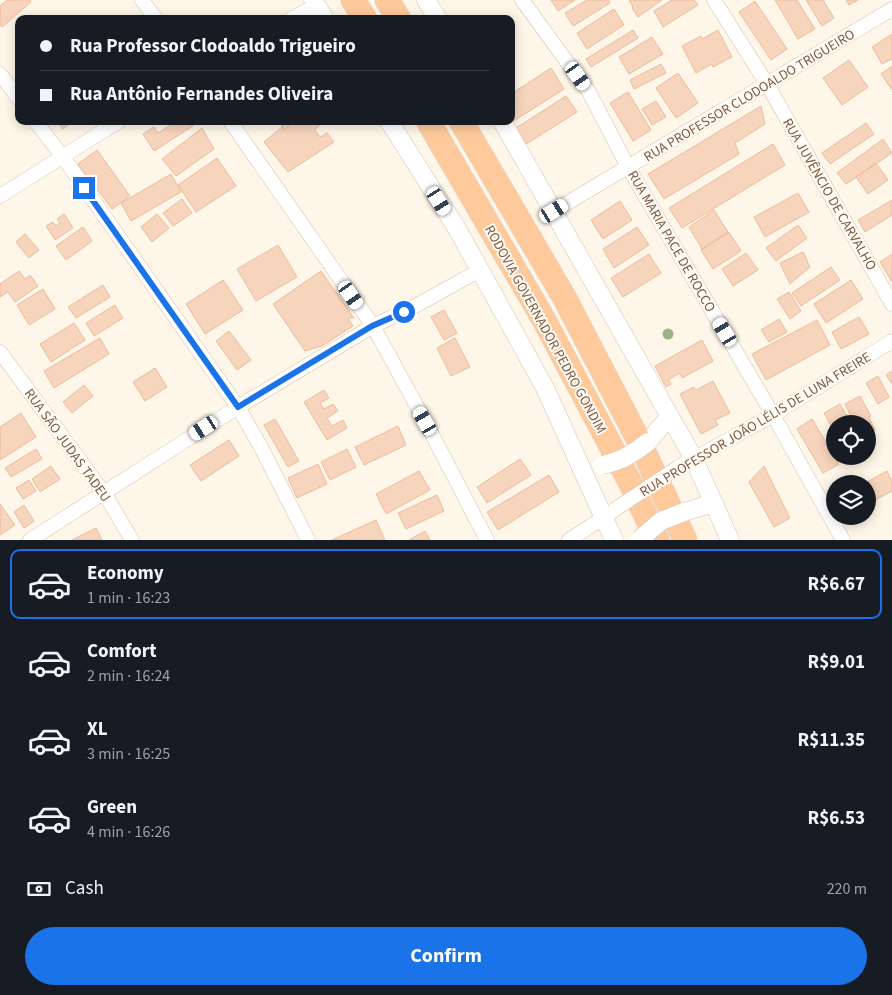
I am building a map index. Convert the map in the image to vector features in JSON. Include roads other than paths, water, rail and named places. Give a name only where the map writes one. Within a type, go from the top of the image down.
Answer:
[{"type":"highway","points":[[353,0],[362,15]]},
{"type":"highway","points":[[387,0],[396,15]]},
{"type":"highway","name":"RODOVIA GOVERNADOR PEDRO GONDIM","points":[[430,125],[544,320],[632,486],[657,540]]},
{"type":"highway","name":"RODOVIA GOVERNADOR PEDRO GONDIM","points":[[463,125],[564,297],[639,441],[685,540]]},
{"type":"street","points":[[142,0],[153,15]]},
{"type":"street","points":[[426,0],[435,15]]},
{"type":"street","name":"RUA MARIA PACE DE ROCCO","points":[[522,0],[589,92],[628,167],[774,415],[843,540]]},
{"type":"street","name":"RUA JUVÊNCIO DE CARVALHO","points":[[714,0],[767,84],[892,304]]},
{"type":"street","points":[[301,15],[318,8]]},
{"type":"street","name":"RUA PROFESSOR CLODOALDO TRIGUEIRO","points":[[554,211],[892,9]]},
{"type":"street","points":[[0,74],[15,94]]},
{"type":"street","points":[[38,125],[63,157],[238,407],[308,540]]},
{"type":"street","points":[[0,196],[113,125]]},
{"type":"street","points":[[233,125],[372,326],[425,421],[487,540]]},
{"type":"street","points":[[392,125],[459,232],[545,388],[578,462],[609,514],[614,540]]},
{"type":"street","points":[[504,125],[694,459],[730,540]]},
{"type":"street","points":[[30,540],[238,407],[372,326],[419,304],[480,270]]},
{"type":"street","name":"RUA PROFESSOR JOÃO LÉLIS DE LUNA FREIRE","points":[[569,540],[677,468],[774,415],[892,341]]},
{"type":"street","name":"RUA SÃO JUDAS TADEU","points":[[0,352],[104,493],[132,540]]},
{"type":"street","points":[[578,462],[602,465],[617,462],[631,455],[648,442],[669,417]]},
{"type":"street","points":[[639,540],[661,521],[714,503]]}]
